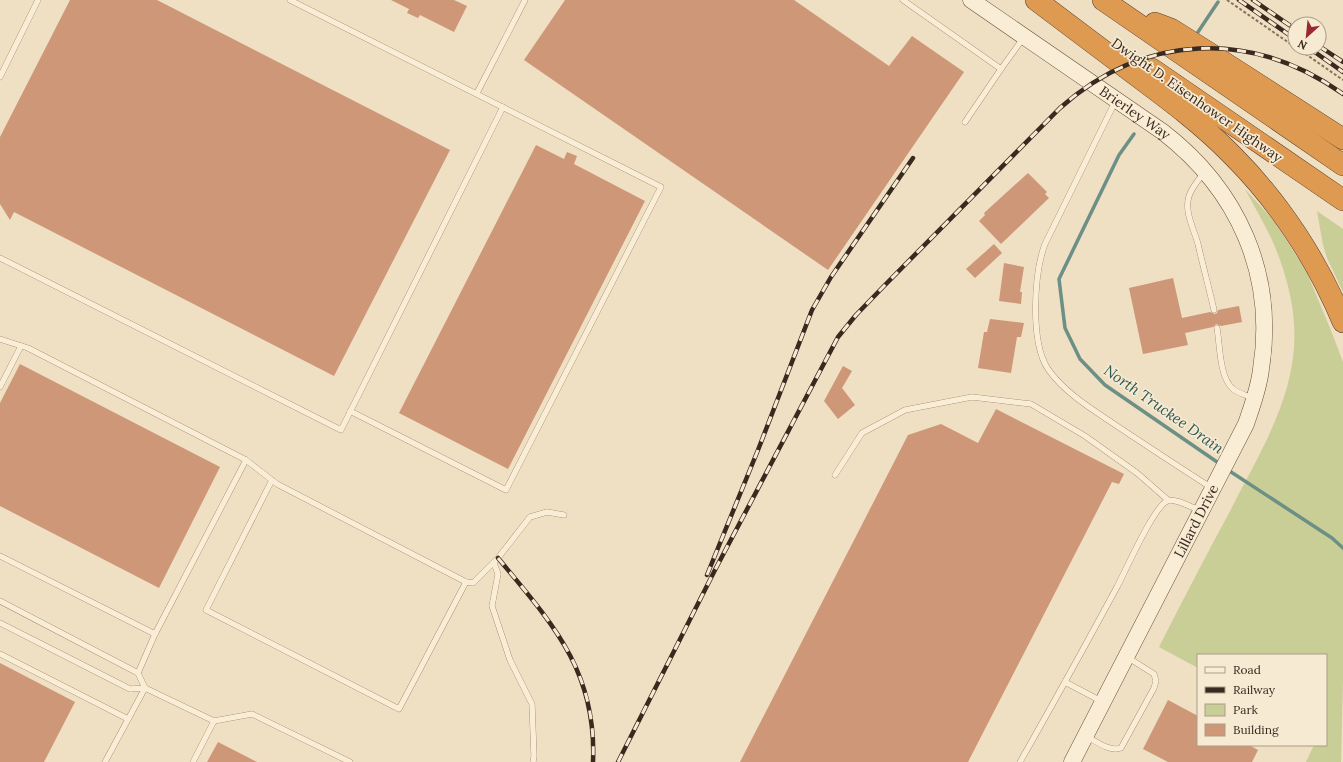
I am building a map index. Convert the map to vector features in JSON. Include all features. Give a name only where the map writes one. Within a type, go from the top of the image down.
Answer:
[{"type":"highway","points":[[1036,0],[1175,104],[1234,156],[1260,186],[1299,238],[1320,274],[1343,322]]},
{"type":"highway","name":"Dwight D. Eisenhower Highway","points":[[1051,0],[1343,200]]},
{"type":"highway","points":[[1105,1],[1171,30],[1343,140]]},
{"type":"highway","name":"Dwight D. Eisenhower Highway","points":[[1105,1],[1343,166]]},
{"type":"street","name":"Brierley Way","points":[[971,0],[1174,140],[1206,171],[1222,192],[1238,218],[1256,266]]},
{"type":"street","name":"Lillard Drive","points":[[1072,762],[1246,424],[1255,399],[1261,370],[1264,340],[1264,311],[1256,266]]},
{"type":"lane","points":[[0,77],[38,0]]},
{"type":"lane","points":[[290,0],[661,187],[506,490],[350,411]]},
{"type":"lane","points":[[477,93],[525,0]]},
{"type":"lane","points":[[903,0],[1001,69]]},
{"type":"lane","points":[[964,122],[1024,37]]},
{"type":"lane","points":[[1116,100],[1040,256],[1036,282],[1036,311],[1042,355],[1048,368],[1058,381],[1098,414],[1215,484]]},
{"type":"lane","points":[[0,258],[340,430],[503,107]]},
{"type":"lane","points":[[1206,171],[1193,188],[1189,197],[1188,207],[1190,221],[1197,242],[1214,310]]},
{"type":"lane","points":[[1218,328],[1222,368],[1225,378],[1234,390],[1255,399]]},
{"type":"lane","points":[[0,340],[28,348],[246,460],[277,484],[466,582],[473,583],[494,563],[530,517],[547,512],[564,515]]},
{"type":"lane","points":[[0,387],[21,346]]},
{"type":"lane","points":[[835,475],[862,433],[905,410],[972,397],[1031,404],[1085,436],[1137,474],[1168,500],[1175,500],[1201,511]]},
{"type":"lane","points":[[138,673],[154,634],[246,460]]},
{"type":"lane","points":[[272,480],[206,610],[399,709],[466,582]]},
{"type":"lane","points":[[1020,762],[1152,520],[1161,506],[1168,500]]},
{"type":"lane","points":[[0,556],[154,634]]},
{"type":"lane","points":[[494,563],[498,574],[492,606],[510,660],[532,704],[533,762]]},
{"type":"lane","points":[[0,601],[138,673],[145,688]]},
{"type":"lane","points":[[0,623],[130,689],[145,688],[214,721],[252,714],[350,762]]},
{"type":"lane","points":[[0,654],[128,719]]},
{"type":"lane","points":[[1086,736],[1110,748],[1121,748],[1154,688],[1156,681],[1154,674],[1126,657]]},
{"type":"lane","points":[[1065,682],[1103,702]]},
{"type":"lane","points":[[105,762],[145,688]]},
{"type":"lane","points":[[193,762],[214,721]]},
{"type":"path","points":[[1227,0],[1287,41]]},
{"type":"path","points":[[1309,56],[1343,80]]},
{"type":"green space","points":[[1245,189],[1275,222],[1307,273],[1343,362],[1343,678],[1341,762],[1306,762],[1314,746],[1327,746],[1327,654],[1197,654],[1197,667],[1159,647],[1253,468],[1275,422],[1284,399],[1294,350],[1293,314],[1290,292],[1284,270],[1272,240]]},
{"type":"green space","points":[[1317,211],[1343,229],[1343,292],[1327,258],[1323,245]]},
{"type":"building","points":[[70,0],[157,0],[450,150],[334,376],[14,212],[10,220],[0,204],[0,137]]},
{"type":"building","points":[[391,0],[454,0],[467,6],[454,32],[420,15],[418,18],[407,13],[409,9]]},
{"type":"building","points":[[565,0],[794,0],[889,66],[912,36],[964,72],[828,270],[524,60]]},
{"type":"building","points":[[536,145],[564,159],[567,152],[577,156],[574,164],[645,201],[508,469],[399,413]]},
{"type":"building","points":[[1028,173],[1047,192],[1045,194],[1049,198],[1001,244],[979,221],[985,215],[984,213]]},
{"type":"building","points":[[994,244],[1002,253],[975,278],[966,269]]},
{"type":"building","points":[[1004,263],[1024,267],[1020,292],[1022,292],[1021,304],[999,301]]},
{"type":"building","points":[[1173,278],[1182,318],[1210,312],[1215,314],[1218,310],[1239,306],[1242,322],[1221,326],[1216,324],[1213,327],[1185,333],[1188,345],[1143,354],[1129,288]]},
{"type":"building","points":[[990,319],[1024,323],[1021,337],[1017,337],[1011,373],[978,368],[984,332],[987,332]]},
{"type":"building","points":[[20,364],[220,467],[159,588],[0,506],[0,403]]},
{"type":"building","points":[[843,366],[852,371],[842,388],[855,405],[838,419],[824,401]]},
{"type":"building","points":[[996,409],[1124,474],[1119,484],[1112,482],[968,762],[740,762],[908,435],[941,424],[978,443]]},
{"type":"building","points":[[0,663],[75,702],[44,762],[0,762]]},
{"type":"building","points":[[1168,700],[1197,715],[1197,746],[1251,746],[1258,750],[1252,762],[1168,762],[1143,749]]},
{"type":"building","points":[[218,742],[257,762],[207,762]]},
{"type":"waterway","name":"North Truckee Drain","points":[[1198,32],[1218,2]]},
{"type":"waterway","name":"North Truckee Drain","points":[[1134,134],[1119,155],[1059,279],[1065,328],[1080,359],[1105,385],[1220,464]]},
{"type":"waterway","name":"North Truckee Drain","points":[[1228,470],[1332,538],[1343,548]]},
{"type":"railway","points":[[1239,0],[1287,33]]},
{"type":"railway","points":[[1253,0],[1287,23]]},
{"type":"railway","points":[[618,762],[716,568],[838,337],[856,315],[884,286],[1060,108],[1093,83],[1127,65],[1162,53],[1199,48],[1236,50],[1272,58],[1308,73],[1343,94]]},
{"type":"railway","points":[[1327,51],[1343,62]]},
{"type":"railway","points":[[1320,56],[1343,72]]},
{"type":"railway","points":[[707,575],[758,450],[812,310],[831,277],[913,158]]},
{"type":"railway","points":[[498,558],[553,627],[567,650],[579,675],[587,701],[592,730],[593,762]]}]
